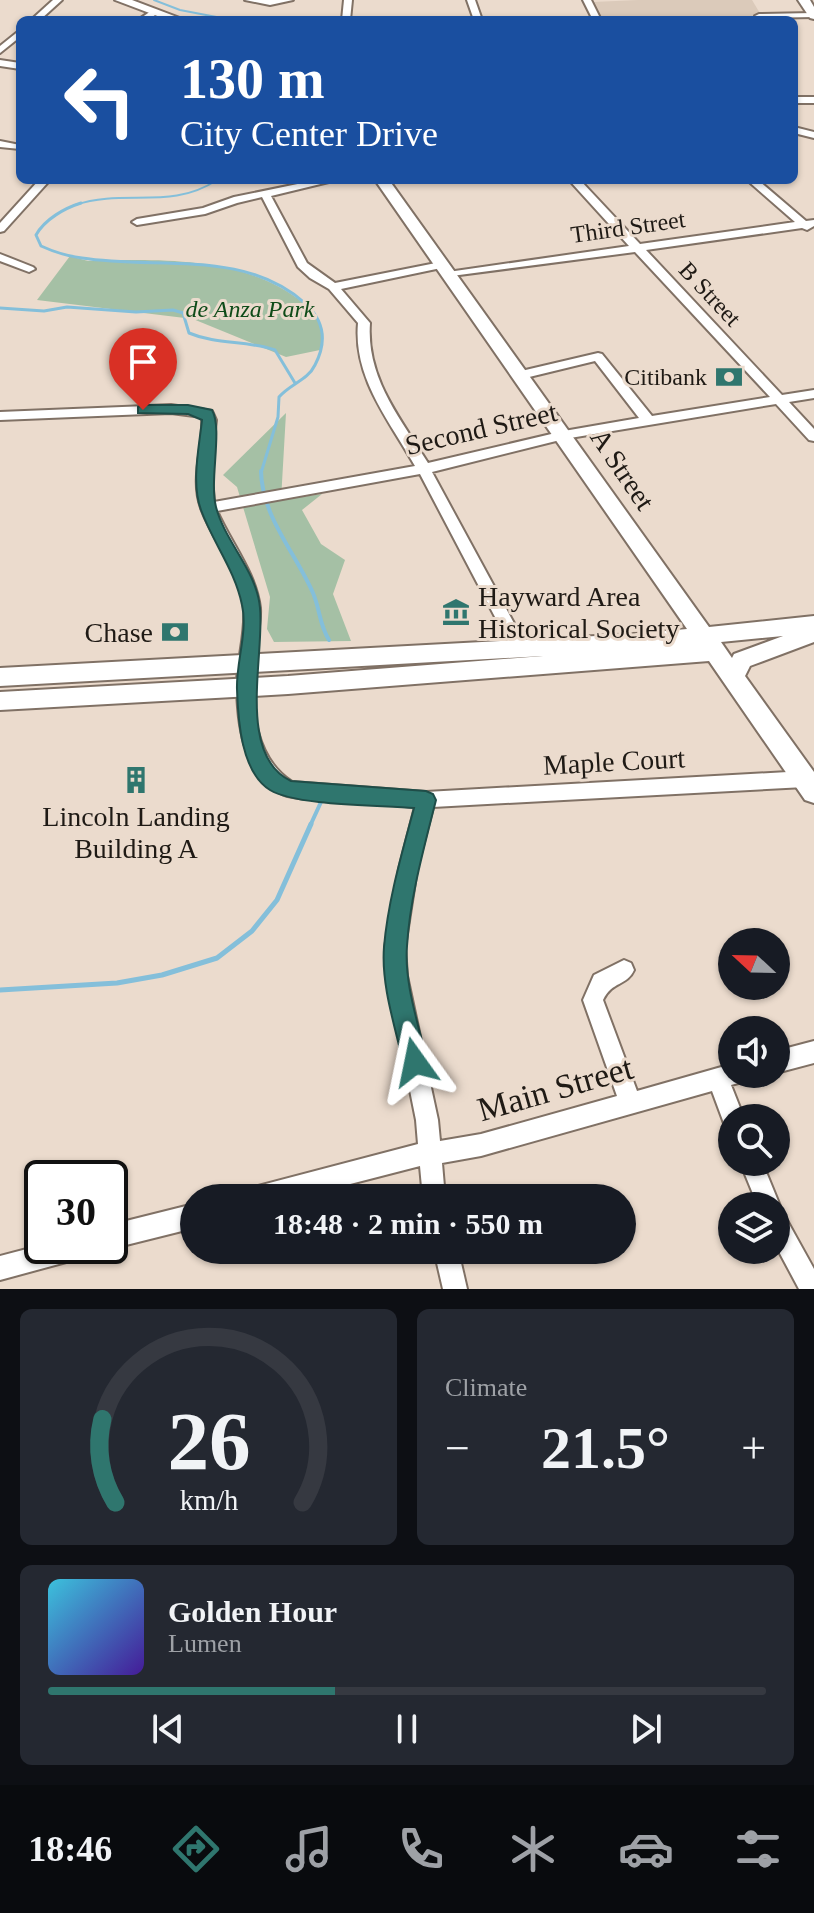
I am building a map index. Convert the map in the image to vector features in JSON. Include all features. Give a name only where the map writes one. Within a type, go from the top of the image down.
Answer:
[{"type":"main road","points":[[121,0],[165,16]]},
{"type":"main road","points":[[804,0],[814,15]]},
{"type":"main road","name":"A Street","points":[[385,184],[809,786]]},
{"type":"main road","points":[[0,701],[246,688],[708,644],[814,624]]},
{"type":"main road","points":[[732,678],[742,660],[814,633]]},
{"type":"main road","points":[[0,677],[520,649],[708,644]]},
{"type":"street","points":[[40,16],[58,0]]},
{"type":"street","points":[[249,0],[270,3],[289,0]]},
{"type":"street","points":[[149,16],[154,13]]},
{"type":"street","points":[[759,16],[814,15]]},
{"type":"street","points":[[0,50],[16,36]]},
{"type":"street","points":[[0,229],[41,184]]},
{"type":"street","points":[[137,222],[205,211],[313,184]]},
{"type":"street","name":"B Street","points":[[578,184],[814,437]]},
{"type":"street","points":[[757,184],[808,223],[814,234]]},
{"type":"street","points":[[265,194],[302,265],[333,287],[364,323],[362,346],[369,376],[424,469],[520,649]]},
{"type":"street","name":"Third Street","points":[[333,287],[808,223]]},
{"type":"street","points":[[0,257],[29,269]]},
{"type":"street","points":[[521,375],[598,357],[649,422]]},
{"type":"street","name":"Second Street","points":[[208,508],[424,469],[564,435],[814,394]]},
{"type":"street","points":[[0,416],[171,409],[207,414],[204,469],[208,508]]},
{"type":"street","name":"Maple Court","points":[[208,508],[236,561],[252,607],[246,664],[251,740],[262,767],[274,783],[309,793],[426,800],[809,786]]},
{"type":"street","points":[[426,800],[408,869],[395,947],[397,976],[427,1120],[433,1184]]},
{"type":"street","points":[[624,970],[601,982],[593,1000],[630,1102]]},
{"type":"street","points":[[790,1058],[814,1052]]},
{"type":"street","name":"Main Street","points":[[309,1184],[430,1153],[481,1145],[718,1078]]},
{"type":"street","points":[[128,1232],[180,1220]]},
{"type":"street","points":[[790,1249],[812,1289]]},
{"type":"street","points":[[0,1268],[24,1261]]},
{"type":"street","points":[[449,1264],[455,1289]]},
{"type":"shaded area","points":[[752,0],[762,16],[601,16],[593,2]]},
{"type":"green space","name":"de Anza Park","points":[[70,256],[88,261],[143,260],[201,264],[256,276],[281,288],[313,313],[322,329],[320,350],[286,357],[193,319],[37,300]]},
{"type":"green space","points":[[286,413],[281,500],[322,494],[302,510],[321,544],[345,560],[333,594],[351,641],[274,642],[267,629],[270,597],[237,487],[223,475]]},
{"type":"waterway","points":[[154,0],[180,10],[211,16]]},
{"type":"waterway","points":[[78,204],[112,198],[182,195],[209,184]]},
{"type":"waterway","points":[[78,204],[62,211],[45,224],[36,235],[41,246],[82,258],[199,264],[256,275],[282,286],[306,304],[317,318],[322,333],[319,357],[312,370],[279,397],[278,417],[261,472]]},
{"type":"waterway","points":[[0,308],[44,311],[67,307],[136,312],[173,310],[183,313],[189,333],[275,350],[295,383]]},
{"type":"waterway","points":[[261,472],[273,519],[313,593],[329,640]]},
{"type":"waterway","points":[[310,826],[321,802]]},
{"type":"waterway","points":[[0,990],[117,983],[162,975],[217,958],[252,931],[277,900],[311,824]]},
{"type":"place","name":"Citibank","points":[[729,377]]},
{"type":"place","name":"Hayward Area Historical Society","points":[[456,612]]},
{"type":"place","name":"Chase","points":[[175,632]]},
{"type":"place","name":"Lincoln Landing Building A","points":[[136,780]]},
{"type":"route","points":[[143,410],[188,409],[207,414],[209,420],[204,469],[208,508],[236,561],[252,607],[246,688],[251,740],[262,767],[274,783],[289,789],[426,800],[408,869],[395,947],[397,976],[415,1062]]}]
